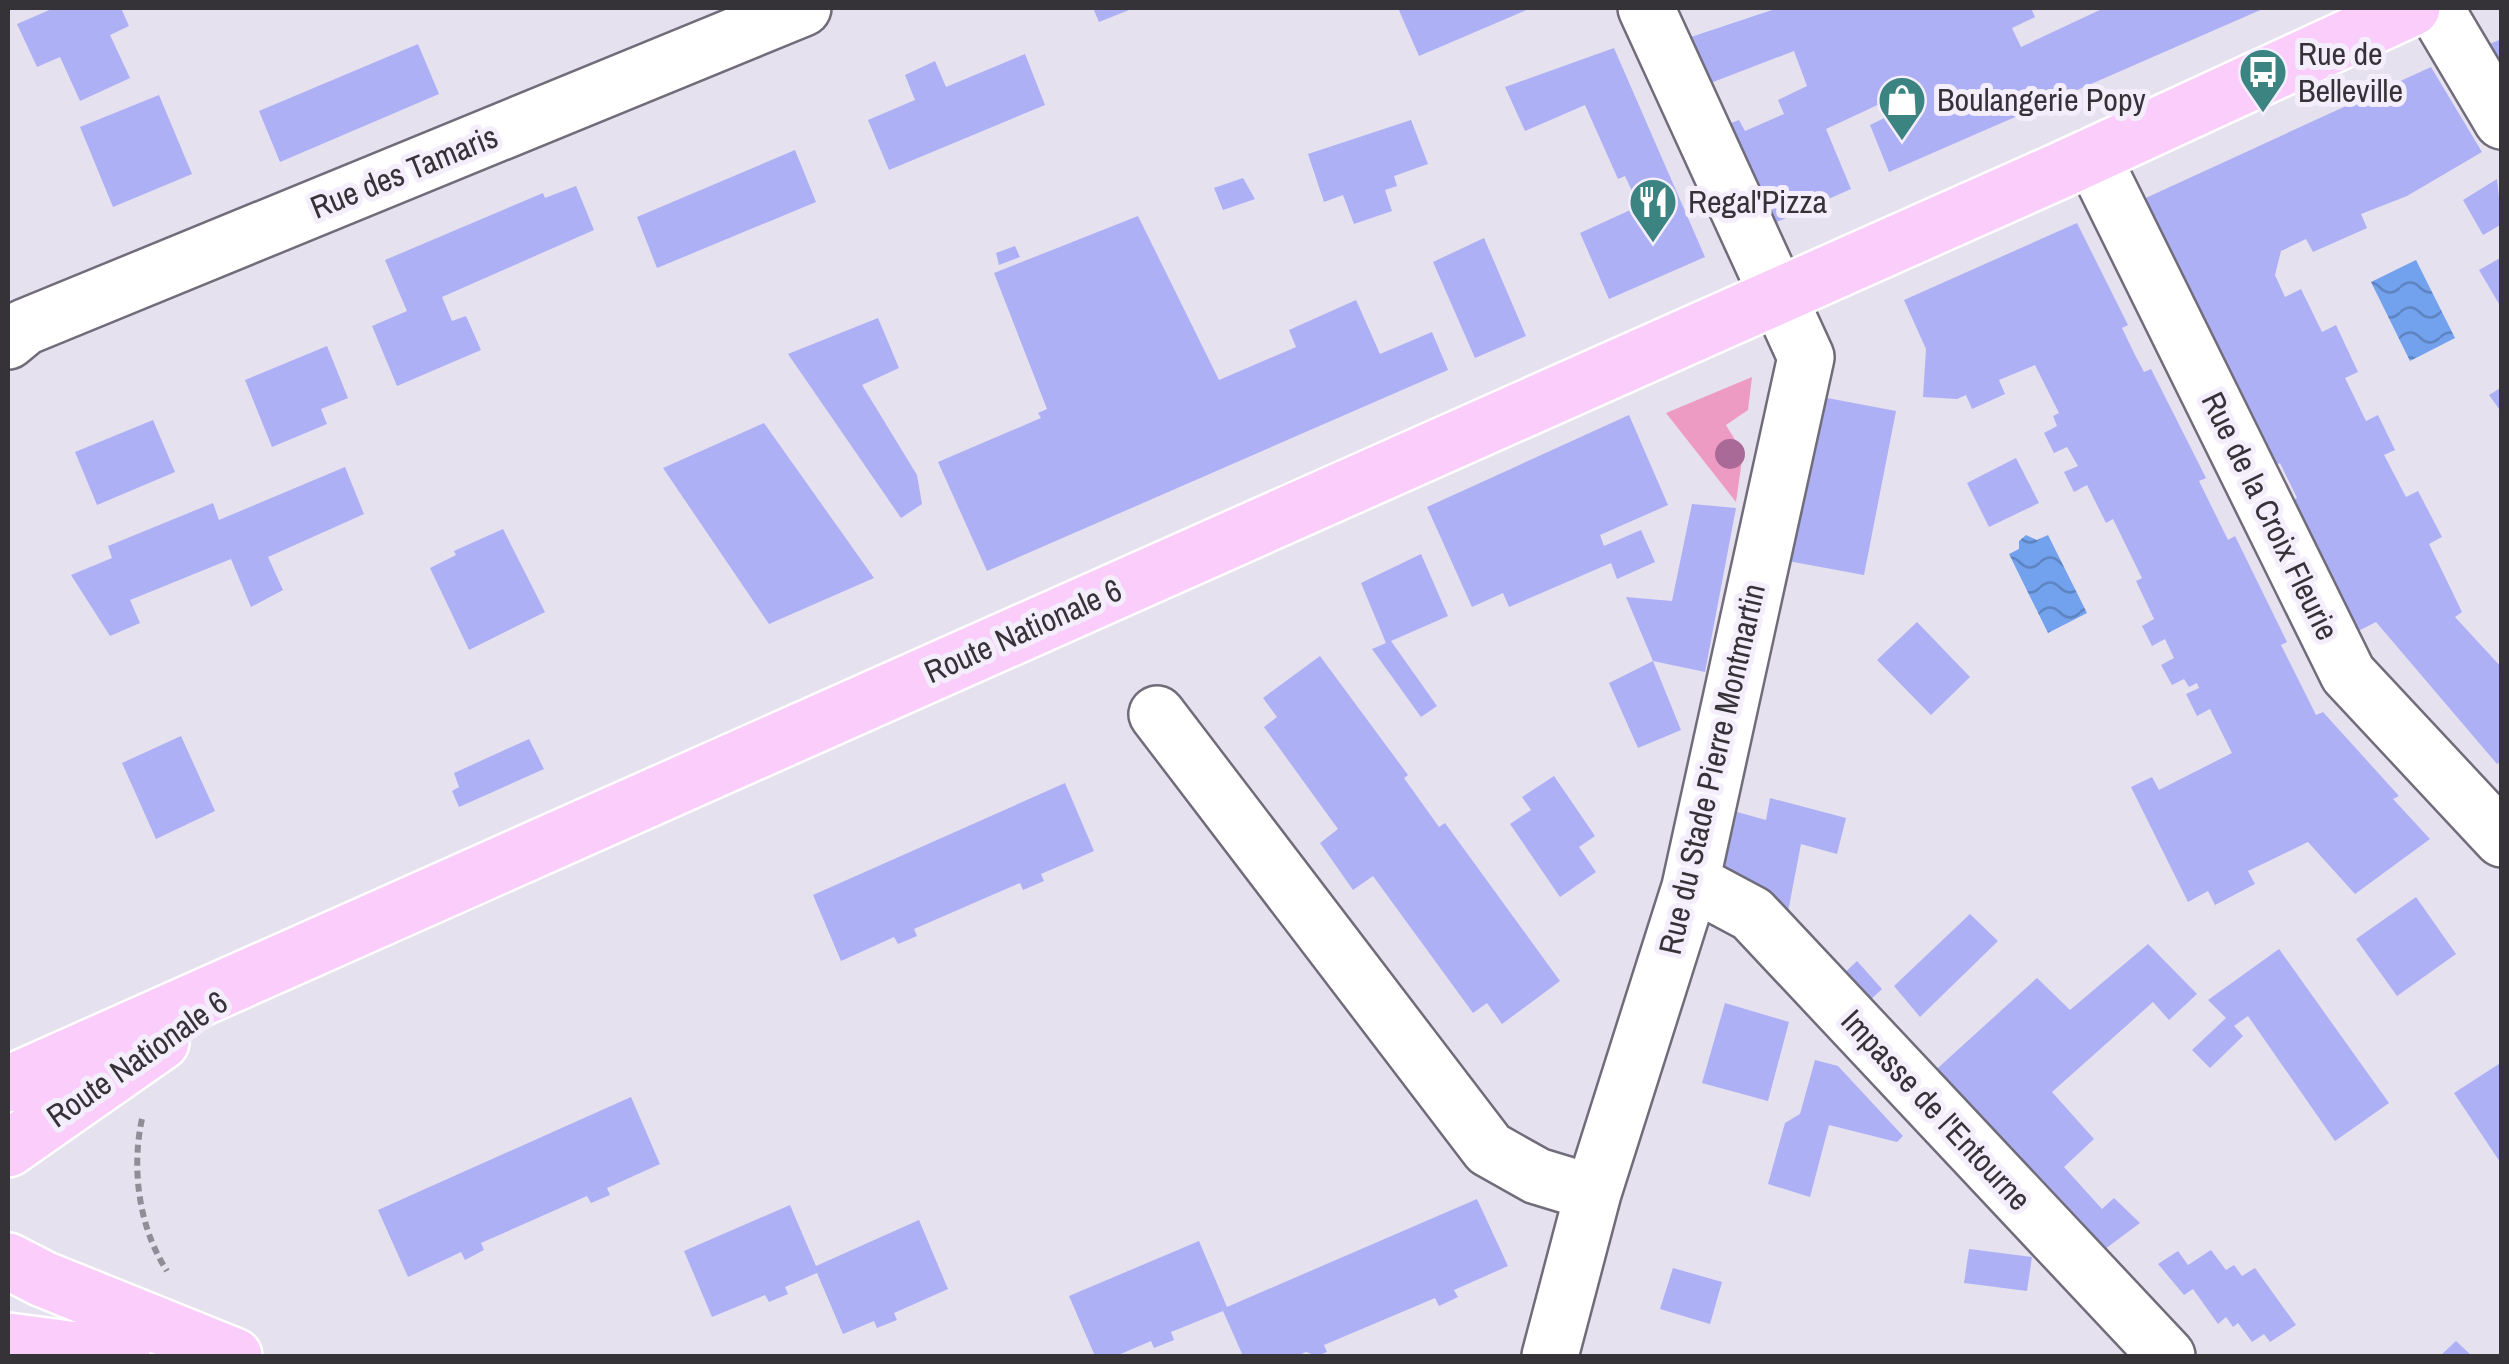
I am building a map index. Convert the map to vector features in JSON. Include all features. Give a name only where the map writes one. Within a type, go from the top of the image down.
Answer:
[{"type":"main road","points":[[1779,295],[2412,8]]},
{"type":"main road","name":"Route Nationale 6","points":[[8,1084],[1779,295]]},
{"type":"main road","name":"Route Nationale 6","points":[[8,1149],[267,968]]},
{"type":"main road","points":[[8,1260],[43,1280],[234,1356]]},
{"type":"main road","points":[[8,1340],[122,1356]]},
{"type":"street","name":"Rue du Stade Pierre Montmartin","points":[[1550,1356],[1593,1193],[1690,887],[1806,357],[1646,8]]},
{"type":"street","points":[[2434,8],[2502,121]]},
{"type":"street","name":"Rue des Tamaris","points":[[8,341],[25,327],[770,14]]},
{"type":"street","name":"Rue de la Croix Fleurie","points":[[2092,156],[2348,674],[2502,840]]},
{"type":"street","points":[[1157,714],[1488,1149],[1537,1176],[1593,1193]]},
{"type":"street","name":"Impasse de l'Entourne","points":[[1690,887],[1706,890],[1752,914],[2167,1356]]},
{"type":"path","points":[[148,1108],[141,1121],[138,1180],[158,1258],[177,1288]]},
{"type":"shaded area","points":[[1752,377],[1748,410],[1726,425],[1743,453],[1736,502],[1666,413]]},
{"type":"water","points":[[2416,260],[2455,338],[2410,361],[2371,282]]},
{"type":"water","points":[[2026,535],[2037,540],[2048,535],[2087,613],[2048,633],[2009,554],[2019,549],[2019,541]]},
{"type":"building","points":[[54,8],[121,8],[129,26],[110,35],[130,78],[80,101],[60,57],[37,67],[17,24]]},
{"type":"building","points":[[1093,8],[1134,8],[1099,22]]},
{"type":"building","points":[[1398,8],[1531,8],[1419,56]]},
{"type":"building","points":[[1778,8],[2031,8],[2035,17],[2012,28],[2021,47],[2104,8],[2265,8],[1889,172],[1870,125],[1907,107],[1901,94],[1826,129],[1851,189],[1770,225],[1726,125],[1739,120],[1745,131],[1784,114],[1778,100],[1807,86],[1794,51],[1708,84],[1688,38]]},
{"type":"building","points":[[2502,39],[2502,67],[2489,44]]},
{"type":"building","points":[[418,44],[439,94],[280,162],[259,111]]},
{"type":"building","points":[[1614,48],[1705,257],[1609,299],[1580,233],[1639,206],[1625,176],[1618,179],[1585,105],[1525,131],[1505,87]]},
{"type":"building","points":[[1025,54],[1045,105],[889,170],[868,120],[915,100],[905,75],[935,61],[946,87]]},
{"type":"building","points":[[2431,67],[2482,152],[2407,196],[2361,214],[2367,228],[2313,252],[2306,239],[2281,251],[2275,275],[2285,297],[2301,289],[2322,332],[2336,325],[2358,372],[2345,378],[2366,421],[2378,415],[2395,450],[2384,455],[2406,497],[2418,491],[2442,537],[2429,544],[2462,612],[2455,617],[2502,668],[2502,761],[2497,764],[2376,622],[2352,634],[2287,503],[2297,498],[2280,463],[2269,469],[2137,202]]},
{"type":"building","points":[[159,95],[192,174],[113,207],[80,127]]},
{"type":"building","points":[[1411,120],[1428,164],[1394,176],[1397,186],[1385,190],[1392,211],[1354,224],[1343,195],[1324,202],[1308,154]]},
{"type":"building","points":[[795,150],[816,202],[657,268],[637,217]]},
{"type":"building","points":[[1243,178],[1255,199],[1223,210],[1214,188]]},
{"type":"building","points":[[2497,179],[2502,224],[2483,235],[2463,200]]},
{"type":"building","points":[[576,186],[594,230],[442,297],[452,321],[466,316],[481,350],[397,386],[372,326],[407,311],[385,260],[543,193],[545,198]]},
{"type":"building","points":[[1138,216],[1219,380],[1296,347],[1289,330],[1356,300],[1380,354],[1432,332],[1448,370],[987,571],[938,462],[1041,418],[1038,413],[1047,409],[994,273]]},
{"type":"building","points":[[2077,223],[2128,325],[2122,328],[2135,355],[2144,372],[2151,369],[2206,478],[2199,481],[2228,540],[2235,536],[2287,642],[2281,645],[2316,715],[2323,712],[2399,796],[2393,799],[2430,839],[2355,894],[2308,842],[2248,871],[2255,884],[2215,905],[2208,891],[2188,902],[2131,787],[2152,777],[2159,790],[2232,753],[2210,709],[2197,716],[2186,694],[2199,688],[2197,683],[2189,687],[2184,679],[2172,685],[2161,665],[2174,658],[2165,639],[2152,646],[2142,626],[2154,619],[2136,581],[2142,578],[2113,519],[2106,523],[2087,485],[2074,492],[2064,472],[2078,466],[2067,447],[2054,453],[2044,433],[2057,426],[2053,416],[2059,413],[2035,365],[1999,380],[2005,394],[1972,409],[1966,395],[1957,399],[1923,397],[1926,349],[1904,300]]},
{"type":"building","points":[[1484,238],[1526,336],[1475,358],[1433,262]]},
{"type":"building","points":[[1015,246],[1020,257],[999,265],[996,253]]},
{"type":"building","points":[[2502,257],[2502,309],[2479,270]]},
{"type":"building","points":[[878,318],[899,368],[862,385],[917,475],[922,504],[901,518],[788,354]]},
{"type":"building","points":[[327,346],[348,398],[321,409],[327,424],[272,447],[245,380]]},
{"type":"building","points":[[2502,387],[2502,413],[2489,395]]},
{"type":"building","points":[[1822,397],[1896,411],[1864,575],[1788,561]]},
{"type":"building","points":[[1629,415],[1668,505],[1600,535],[1604,546],[1641,530],[1655,562],[1617,579],[1611,563],[1509,607],[1503,593],[1472,607],[1427,507]]},
{"type":"building","points":[[153,420],[175,472],[97,505],[75,452]]},
{"type":"building","points":[[764,423],[874,578],[769,624],[663,468]]},
{"type":"building","points":[[2016,458],[2039,503],[1989,527],[1967,483]]},
{"type":"building","points":[[345,467],[364,514],[268,557],[283,590],[251,607],[231,559],[130,600],[140,623],[110,636],[71,575],[112,558],[108,546],[213,503],[219,520]]},
{"type":"building","points":[[1692,504],[1736,508],[1705,672],[1653,661],[1626,597],[1672,601]]},
{"type":"building","points":[[503,529],[545,612],[469,650],[430,568],[456,555],[454,551]]},
{"type":"building","points":[[1421,554],[1448,616],[1391,641],[1437,706],[1421,717],[1372,649],[1386,643],[1361,583]]},
{"type":"building","points":[[1917,622],[1970,677],[1931,715],[1877,660]]},
{"type":"building","points":[[1320,656],[1408,775],[1404,778],[1439,827],[1445,823],[1560,981],[1502,1024],[1487,1003],[1473,1013],[1373,876],[1353,890],[1320,843],[1338,829],[1264,727],[1277,717],[1263,698]]},
{"type":"building","points":[[1653,661],[1681,730],[1638,748],[1609,683]]},
{"type":"building","points":[[181,736],[215,811],[156,839],[122,763]]},
{"type":"building","points":[[529,739],[544,769],[459,807],[452,791],[459,787],[454,773]]},
{"type":"building","points":[[1554,776],[1595,836],[1579,847],[1596,872],[1560,897],[1510,824],[1531,810],[1522,797]]},
{"type":"building","points":[[1065,783],[1094,851],[1041,874],[1044,881],[1023,890],[1020,883],[914,929],[917,936],[898,944],[894,937],[841,961],[813,895]]},
{"type":"building","points":[[1770,798],[1846,818],[1837,854],[1801,844],[1786,922],[1724,869],[1737,812],[1766,820]]},
{"type":"building","points":[[2416,897],[2456,954],[2397,996],[2356,939]]},
{"type":"building","points":[[1970,914],[1998,941],[1920,1017],[1894,986]]},
{"type":"building","points":[[2148,944],[2197,994],[2169,1020],[2153,1002],[2052,1092],[2094,1139],[2064,1167],[2102,1209],[2114,1198],[2140,1223],[2097,1255],[1929,1076],[2037,978],[2070,1010]]},
{"type":"building","points":[[2279,949],[2389,1103],[2335,1141],[2248,1016],[2234,1026],[2243,1036],[2210,1068],[2192,1050],[2226,1018],[2208,1000]]},
{"type":"building","points":[[1857,961],[1882,989],[1864,1006],[1838,979]]},
{"type":"building","points":[[1725,1003],[1789,1022],[1768,1101],[1702,1083]]},
{"type":"building","points":[[1815,1060],[1838,1066],[1903,1136],[1897,1142],[1829,1125],[1810,1197],[1768,1184],[1785,1123],[1800,1114]]},
{"type":"building","points":[[2502,1062],[2502,1165],[2454,1093]]},
{"type":"building","points":[[631,1097],[660,1164],[607,1188],[610,1195],[591,1203],[587,1196],[481,1243],[484,1250],[465,1260],[461,1252],[408,1277],[378,1210]]},
{"type":"building","points":[[1477,1199],[1508,1266],[1454,1290],[1458,1297],[1439,1306],[1435,1298],[1324,1345],[1327,1352],[1317,1356],[1306,1352],[1296,1356],[1243,1356],[1223,1311],[1171,1332],[1174,1340],[1154,1348],[1151,1341],[1116,1356],[1095,1356],[1069,1296],[1199,1241],[1227,1307]]},
{"type":"building","points":[[790,1205],[816,1266],[919,1220],[948,1289],[894,1313],[897,1320],[877,1328],[874,1321],[843,1334],[817,1273],[785,1287],[788,1294],[769,1302],[765,1295],[712,1317],[684,1251]]},
{"type":"building","points":[[1969,1249],[2032,1257],[2027,1291],[1964,1283]]},
{"type":"building","points":[[2211,1250],[2226,1270],[2234,1265],[2242,1276],[2255,1268],[2296,1325],[2270,1342],[2264,1334],[2252,1342],[2238,1323],[2233,1327],[2226,1317],[2218,1324],[2193,1289],[2184,1295],[2158,1264],[2178,1251],[2188,1265]]},
{"type":"building","points":[[1673,1268],[1722,1282],[1710,1324],[1660,1309]]},
{"type":"building","points":[[2456,1341],[2472,1356],[2440,1356]]},
{"type":"place","name":"Rue de Belleville","points":[[2263,114]]},
{"type":"place","name":"Boulangerie Popy","points":[[1902,142]]},
{"type":"place","name":"Regal'Pizza","points":[[1653,244]]}]
